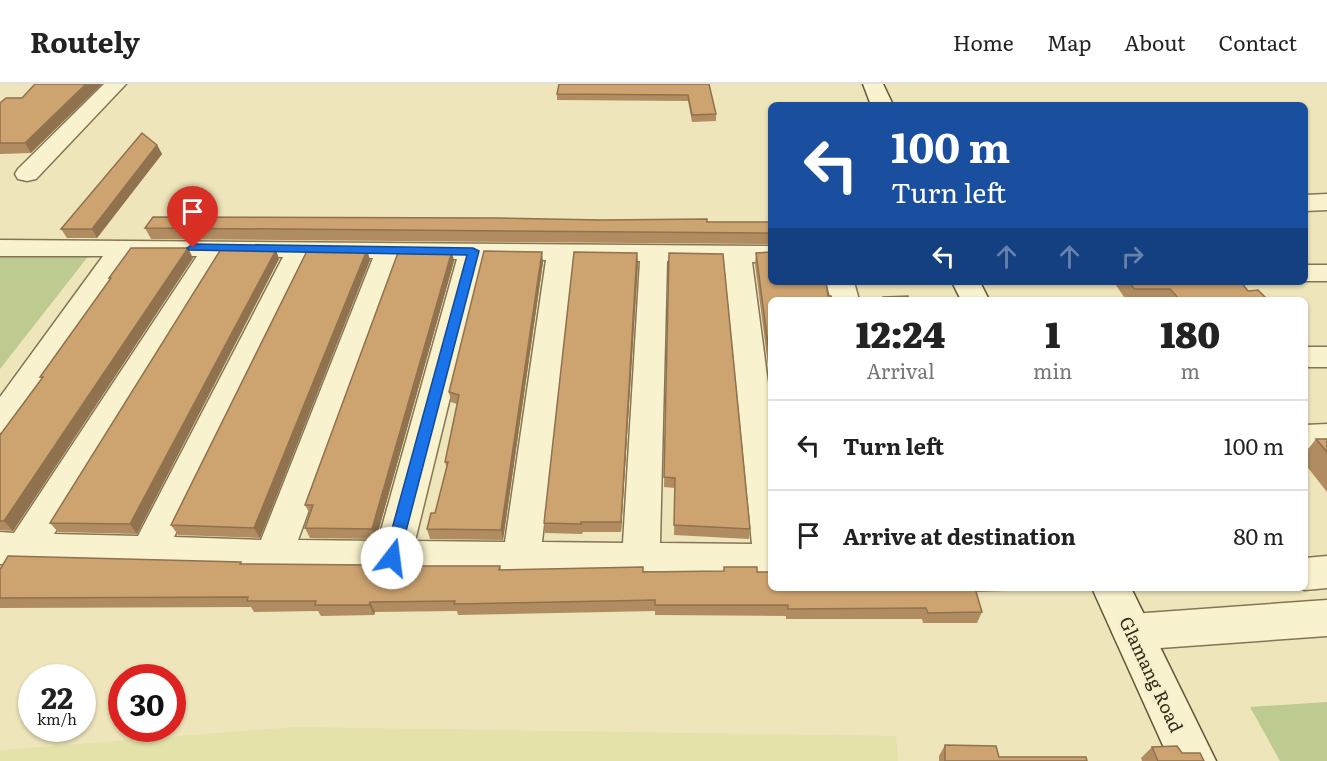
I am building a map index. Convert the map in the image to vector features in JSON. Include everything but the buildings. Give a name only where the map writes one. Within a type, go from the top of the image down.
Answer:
[{"type":"street","points":[[27,174],[116,84]]},
{"type":"street","points":[[873,84],[881,102]]},
{"type":"street","points":[[1308,203],[1327,202]]},
{"type":"street","points":[[0,248],[768,254]]},
{"type":"street","points":[[0,421],[123,248]]},
{"type":"street","points":[[12,548],[216,248]]},
{"type":"street","points":[[148,553],[300,250]]},
{"type":"street","points":[[273,556],[389,251]]},
{"type":"street","points":[[392,558],[473,251]]},
{"type":"street","points":[[641,558],[654,252]]},
{"type":"street","points":[[521,559],[560,253]]},
{"type":"street","points":[[737,254],[768,518]]},
{"type":"street","points":[[1308,273],[1327,273]]},
{"type":"street","points":[[1308,357],[1327,357]]},
{"type":"street","points":[[1308,437],[1327,436]]},
{"type":"street","points":[[12,548],[392,558],[768,560]]},
{"type":"street","points":[[1308,574],[1327,572]]},
{"type":"street","name":"Glamang Road","points":[[1112,591],[1193,761]]},
{"type":"street","points":[[1132,632],[1327,618]]},
{"type":"shaded area","points":[[294,727],[896,736],[898,761],[0,761],[0,750],[108,742],[186,742],[186,735]]},
{"type":"green space","points":[[0,253],[90,254],[0,369]]},
{"type":"green space","points":[[1327,702],[1327,761],[1280,761],[1250,707]]},
{"type":"route","points":[[193,248],[473,251],[392,558]]}]
